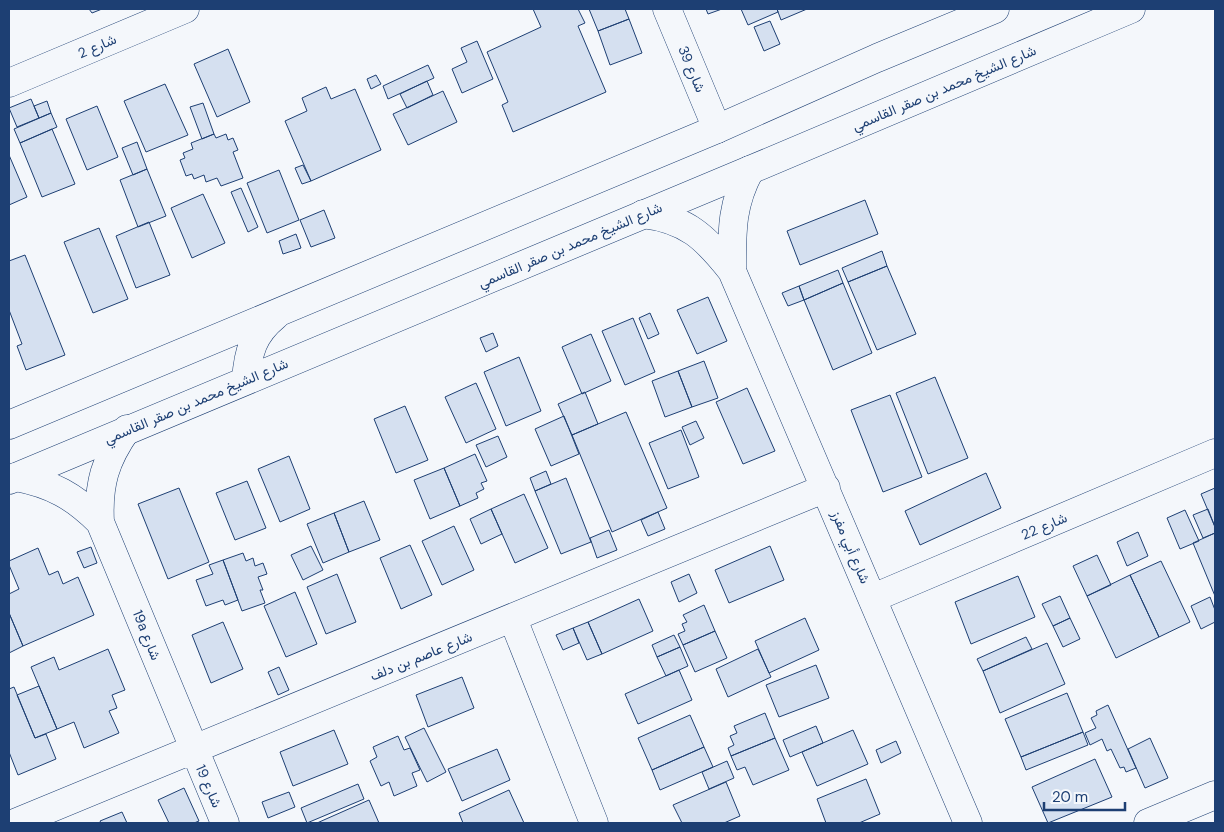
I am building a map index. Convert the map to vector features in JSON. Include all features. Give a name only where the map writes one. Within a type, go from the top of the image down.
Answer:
[{"type":"street","name":"شارع 2","points":[[9,83],[185,9]]},
{"type":"street","name":"شارع 39","points":[[667,9],[717,129]]},
{"type":"street","points":[[9,425],[717,129],[877,58],[995,9]]},
{"type":"street","name":"شارع الشيخ محمد بن صقر القاسمي","points":[[12,478],[1131,9]]},
{"type":"street","name":"شارع أبي مفرز","points":[[732,271],[734,212],[740,190],[750,170]]},
{"type":"street","name":"شارع أبي مفرز","points":[[643,214],[669,219],[693,230],[713,247],[732,271],[968,823]]},
{"type":"street","points":[[246,380],[250,350],[256,336],[263,326],[278,313]]},
{"type":"street","name":"19a شارع","points":[[127,429],[107,463],[101,482],[100,522],[194,749]]},
{"type":"street","name":"شارع 22","points":[[873,598],[1215,453]]},
{"type":"street","name":"19a شارع","points":[[12,478],[35,481],[54,487],[86,508],[100,522]]},
{"type":"street","name":"شارع عاصم بن دلف","points":[[15,823],[513,619],[826,488]]},
{"type":"street","points":[[513,619],[594,823]]},
{"type":"street","name":"شارع 19","points":[[194,749],[225,823]]},
{"type":"street","points":[[1148,823],[1215,795]]},
{"type":"building","points":[[89,9],[102,9],[92,13]]},
{"type":"building","points":[[533,9],[578,9],[585,23],[578,26],[606,92],[513,132],[502,105],[508,102],[487,52],[541,27]]},
{"type":"building","points":[[589,9],[625,9],[629,19],[598,31]]},
{"type":"building","points":[[706,9],[722,9],[708,14]]},
{"type":"building","points":[[741,9],[777,9],[778,12],[748,25]]},
{"type":"building","points":[[777,9],[807,9],[781,20]]},
{"type":"building","points":[[629,19],[642,53],[610,65],[598,31]]},
{"type":"building","points":[[770,21],[780,44],[764,51],[754,27]]},
{"type":"building","points":[[477,41],[493,79],[462,93],[452,69],[467,62],[461,48]]},
{"type":"building","points":[[228,49],[250,102],[217,117],[194,64]]},
{"type":"building","points":[[428,65],[434,78],[388,99],[383,86]]},
{"type":"building","points":[[376,75],[381,84],[371,89],[367,79]]},
{"type":"building","points":[[427,81],[433,95],[407,108],[400,94]]},
{"type":"building","points":[[165,84],[188,135],[146,152],[124,101]]},
{"type":"building","points":[[326,87],[331,99],[355,89],[381,150],[311,181],[285,121],[307,111],[302,98]]},
{"type":"building","points":[[443,91],[457,122],[408,145],[393,114]]},
{"type":"building","points":[[31,99],[39,118],[17,127],[9,108]]},
{"type":"building","points":[[47,101],[51,113],[39,118],[34,106]]},
{"type":"building","points":[[203,103],[214,134],[202,139],[190,107]]},
{"type":"building","points":[[97,106],[118,157],[87,170],[66,119]]},
{"type":"building","points":[[51,113],[57,127],[20,143],[14,129]]},
{"type":"building","points":[[52,129],[75,184],[42,197],[20,143]]},
{"type":"building","points":[[214,134],[216,138],[226,134],[228,140],[233,138],[238,150],[233,152],[243,178],[221,186],[217,178],[206,182],[204,175],[194,179],[192,174],[186,176],[180,160],[185,158],[183,153],[193,149],[191,143]]},
{"type":"building","points":[[137,142],[147,169],[133,175],[122,148]]},
{"type":"building","points":[[9,155],[27,197],[9,205]]},
{"type":"building","points":[[303,165],[311,181],[302,184],[295,168]]},
{"type":"building","points":[[147,169],[166,216],[138,227],[120,180]]},
{"type":"building","points":[[279,170],[299,220],[267,233],[247,183]]},
{"type":"building","points":[[241,188],[258,227],[248,232],[231,192]]},
{"type":"building","points":[[203,194],[225,243],[192,258],[171,208]]},
{"type":"building","points":[[865,200],[878,234],[800,265],[787,231]]},
{"type":"building","points":[[324,210],[335,238],[311,247],[300,220]]},
{"type":"building","points":[[149,222],[170,275],[136,288],[116,236]]},
{"type":"building","points":[[99,228],[128,299],[93,313],[64,242]]},
{"type":"building","points":[[296,234],[301,248],[283,254],[279,241]]},
{"type":"building","points":[[882,251],[887,266],[848,282],[842,268]]},
{"type":"building","points":[[25,255],[65,355],[26,370],[17,346],[22,344],[9,310],[9,261]]},
{"type":"building","points":[[887,266],[916,334],[877,350],[848,282]]},
{"type":"building","points":[[838,270],[843,283],[804,300],[799,286]]},
{"type":"building","points":[[843,283],[872,353],[833,370],[804,300]]},
{"type":"building","points":[[799,286],[804,300],[788,306],[782,293]]},
{"type":"building","points":[[708,297],[727,341],[697,354],[677,310]]},
{"type":"building","points":[[650,313],[659,334],[648,339],[639,318]]},
{"type":"building","points":[[633,318],[655,372],[625,385],[602,331]]},
{"type":"building","points":[[493,333],[498,346],[486,352],[480,338]]},
{"type":"building","points":[[591,334],[611,381],[582,394],[562,347]]},
{"type":"building","points":[[519,357],[541,411],[506,426],[484,372]]},
{"type":"building","points":[[704,361],[718,398],[692,407],[678,371]]},
{"type":"building","points":[[678,371],[692,407],[665,417],[652,381]]},
{"type":"building","points":[[935,377],[968,458],[928,474],[896,393]]},
{"type":"building","points":[[476,383],[496,429],[466,443],[445,397]]},
{"type":"building","points":[[747,388],[775,451],[743,464],[716,402]]},
{"type":"building","points":[[585,392],[598,424],[572,435],[558,404]]},
{"type":"building","points":[[890,395],[922,477],[883,492],[851,410]]},
{"type":"building","points":[[405,406],[428,460],[396,473],[374,419]]},
{"type":"building","points":[[626,412],[667,508],[612,532],[572,435]]},
{"type":"building","points":[[564,416],[579,454],[551,466],[535,429]]},
{"type":"building","points":[[696,421],[704,438],[690,445],[682,427]]},
{"type":"building","points":[[681,430],[699,477],[668,489],[649,443]]},
{"type":"building","points":[[498,436],[507,457],[486,467],[476,445]]},
{"type":"building","points":[[475,454],[487,481],[481,483],[484,489],[476,493],[478,498],[460,506],[444,468]]},
{"type":"building","points":[[289,456],[310,509],[280,522],[258,469]]},
{"type":"building","points":[[444,468],[460,506],[430,519],[414,480]]},
{"type":"building","points":[[546,471],[551,484],[535,491],[530,478]]},
{"type":"building","points":[[986,473],[1001,508],[920,545],[905,511]]},
{"type":"building","points":[[566,478],[591,542],[561,554],[535,491]]},
{"type":"building","points":[[247,481],[266,528],[235,540],[216,493]]},
{"type":"building","points":[[179,488],[209,562],[168,579],[138,504]]},
{"type":"building","points":[[1215,488],[1215,527],[1201,494]]},
{"type":"building","points":[[524,494],[548,548],[515,563],[491,509]]},
{"type":"building","points":[[364,501],[380,540],[349,552],[334,513]]},
{"type":"building","points":[[491,509],[502,534],[481,544],[470,519]]},
{"type":"building","points":[[1208,509],[1215,527],[1215,533],[1203,538],[1193,515]]},
{"type":"building","points":[[1185,510],[1199,541],[1180,549],[1167,518]]},
{"type":"building","points":[[658,512],[665,529],[648,536],[641,520]]},
{"type":"building","points":[[334,513],[349,552],[323,563],[307,524]]},
{"type":"building","points":[[454,526],[474,570],[442,585],[422,541]]},
{"type":"building","points":[[609,530],[617,550],[597,558],[590,538]]},
{"type":"building","points":[[1138,532],[1148,556],[1127,566],[1117,542]]},
{"type":"building","points":[[1215,533],[1215,596],[1193,543]]},
{"type":"building","points":[[410,545],[432,595],[401,609],[380,558]]},
{"type":"building","points":[[311,546],[323,570],[303,580],[291,555]]},
{"type":"building","points":[[770,546],[784,580],[729,603],[715,570]]},
{"type":"building","points":[[91,547],[97,563],[84,568],[77,552]]},
{"type":"building","points":[[38,548],[49,575],[58,571],[63,584],[78,577],[94,615],[23,646],[9,613],[9,594],[19,589],[9,561]]},
{"type":"building","points":[[243,553],[246,561],[253,558],[255,566],[263,563],[267,574],[258,577],[265,603],[242,611],[223,560]]},
{"type":"building","points":[[1097,555],[1111,585],[1087,596],[1073,566]]},
{"type":"building","points":[[223,560],[238,600],[225,605],[223,600],[206,606],[196,580],[213,574],[209,565]]},
{"type":"building","points":[[1161,561],[1190,622],[1159,637],[1130,575]]},
{"type":"building","points":[[337,574],[356,622],[326,634],[307,587]]},
{"type":"building","points":[[689,574],[697,593],[679,602],[671,582]]},
{"type":"building","points":[[1130,575],[1159,637],[1116,658],[1087,596]]},
{"type":"building","points":[[1018,576],[1035,617],[971,644],[955,602]]},
{"type":"building","points":[[295,592],[317,644],[286,657],[264,606]]},
{"type":"building","points":[[1060,596],[1070,618],[1053,626],[1042,604]]},
{"type":"building","points":[[1210,597],[1215,610],[1215,622],[1201,629],[1191,606]]},
{"type":"building","points":[[639,599],[653,631],[602,654],[588,622]]},
{"type":"building","points":[[704,605],[715,631],[683,645],[678,634],[685,631],[682,624],[687,622],[683,615]]},
{"type":"building","points":[[9,613],[23,646],[9,653]]},
{"type":"building","points":[[805,618],[819,650],[769,673],[755,641]]},
{"type":"building","points":[[1070,618],[1080,639],[1063,647],[1053,626]]},
{"type":"building","points":[[223,622],[243,669],[211,683],[192,635]]},
{"type":"building","points":[[588,622],[602,654],[587,660],[573,628]]},
{"type":"building","points":[[573,628],[579,643],[563,650],[556,635]]},
{"type":"building","points":[[715,631],[727,658],[695,672],[683,645]]},
{"type":"building","points":[[674,635],[680,647],[657,657],[652,645]]},
{"type":"building","points":[[1026,637],[1032,649],[983,671],[977,659]]},
{"type":"building","points":[[1047,643],[1065,684],[1000,713],[983,671]]},
{"type":"building","points":[[680,647],[688,666],[666,676],[657,657]]},
{"type":"building","points":[[108,649],[125,690],[112,695],[117,708],[109,711],[119,733],[84,748],[74,722],[57,729],[31,667],[54,657],[59,670]]},
{"type":"building","points":[[758,649],[771,677],[728,697],[716,669]]},
{"type":"building","points":[[816,665],[829,698],[779,717],[766,685]]},
{"type":"building","points":[[279,667],[289,690],[278,695],[268,672]]},
{"type":"building","points":[[679,670],[692,700],[638,724],[625,694]]},
{"type":"building","points":[[462,677],[474,708],[428,727],[416,695]]},
{"type":"building","points":[[39,686],[57,729],[35,738],[17,695]]},
{"type":"building","points":[[14,687],[35,738],[46,734],[56,759],[18,775],[9,752],[9,689]]},
{"type":"building","points":[[1067,693],[1083,732],[1021,757],[1005,719]]},
{"type":"building","points":[[1108,705],[1136,768],[1126,772],[1124,767],[1120,768],[1111,749],[1107,751],[1102,739],[1090,745],[1085,733],[1096,728],[1091,718],[1097,715],[1096,711]]},
{"type":"building","points":[[765,713],[775,738],[731,756],[728,748],[734,745],[730,736],[737,733],[734,726]]},
{"type":"building","points":[[690,715],[704,747],[652,770],[638,738]]},
{"type":"building","points":[[816,726],[823,743],[790,757],[783,740]]},
{"type":"building","points":[[424,728],[446,772],[427,782],[405,737]]},
{"type":"building","points":[[334,730],[348,764],[293,786],[280,752]]},
{"type":"building","points":[[853,730],[868,764],[817,786],[802,752]]},
{"type":"building","points":[[1083,732],[1088,745],[1026,770],[1021,757]]},
{"type":"building","points":[[398,736],[404,750],[410,748],[420,770],[412,773],[417,786],[394,796],[389,782],[381,786],[370,761],[377,757],[373,747]]},
{"type":"building","points":[[775,738],[789,770],[753,785],[745,767],[737,770],[731,756]]},
{"type":"building","points":[[1150,738],[1168,778],[1145,788],[1128,749]]},
{"type":"building","points":[[896,741],[901,753],[881,763],[876,750]]},
{"type":"building","points":[[704,747],[713,767],[660,790],[652,770]]},
{"type":"building","points":[[497,749],[510,780],[462,801],[448,769]]},
{"type":"building","points":[[1095,759],[1112,797],[1048,823],[1032,787]]},
{"type":"building","points":[[727,761],[734,778],[709,789],[702,772]]},
{"type":"building","points":[[866,779],[880,814],[859,823],[826,823],[817,799]]},
{"type":"building","points":[[726,782],[740,816],[724,823],[682,823],[673,805]]},
{"type":"building","points":[[358,784],[364,799],[307,823],[301,808]]},
{"type":"building","points":[[184,788],[199,821],[194,823],[169,823],[158,800]]},
{"type":"building","points":[[509,790],[524,823],[463,823],[459,813]]},
{"type":"building","points":[[289,792],[295,807],[268,818],[262,802]]},
{"type":"building","points":[[369,800],[379,823],[317,823]]},
{"type":"building","points":[[122,812],[127,823],[101,823],[100,821]]}]
